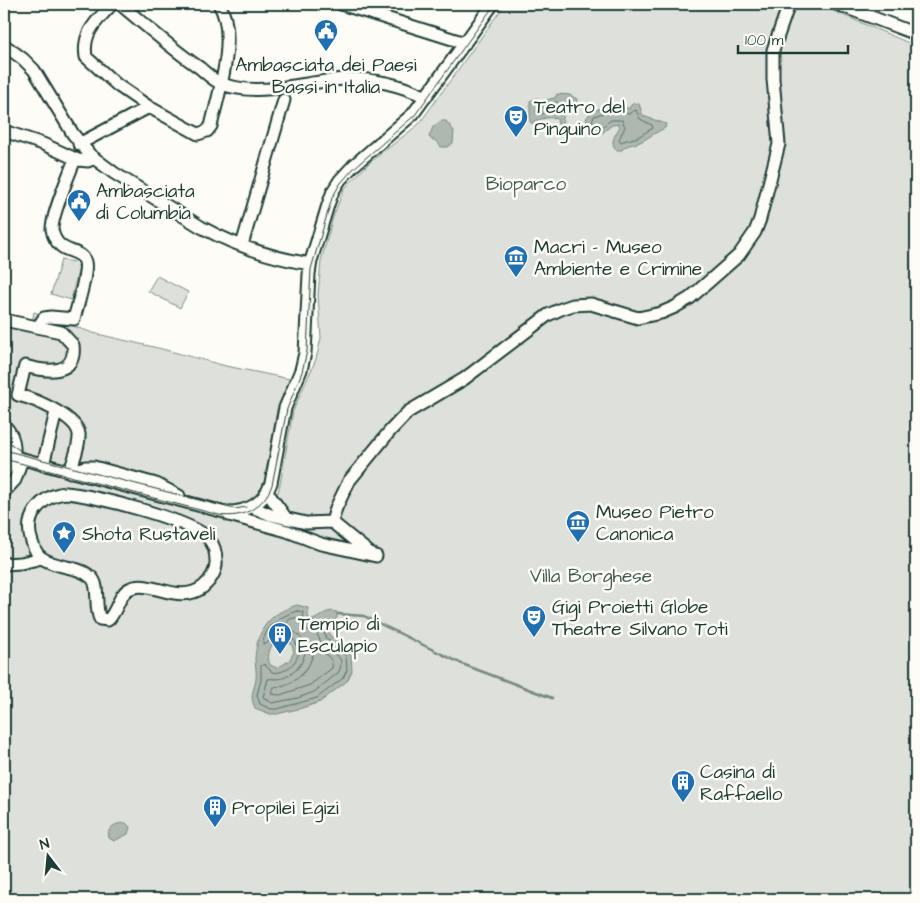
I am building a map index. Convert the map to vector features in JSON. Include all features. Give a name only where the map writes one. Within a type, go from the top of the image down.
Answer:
[{"type":"street","points":[[112,4],[86,36],[86,57],[118,85],[149,107],[197,133],[203,133],[211,126],[227,50],[224,13],[219,4]]},
{"type":"street","points":[[120,4],[177,52],[221,83],[244,88],[262,89],[364,79],[408,90],[426,97]]},
{"type":"street","points":[[340,4],[465,43]]},
{"type":"street","points":[[224,512],[240,512],[252,507],[267,492],[272,478],[285,408],[301,370],[305,353],[310,264],[328,205],[338,183],[353,166],[410,118],[494,4]]},
{"type":"street","points":[[313,541],[328,522],[349,481],[390,430],[408,412],[464,379],[548,315],[561,308],[591,304],[638,318],[665,312],[690,298],[736,258],[751,238],[760,219],[779,144],[773,79],[773,50],[789,4]]},
{"type":"street","points":[[838,4],[916,34]]},
{"type":"street","points":[[4,45],[23,58],[34,70],[79,144],[93,158],[201,227],[242,245],[310,264]]},
{"type":"street","points":[[242,245],[284,100]]},
{"type":"street","points":[[79,144],[149,107]]},
{"type":"street","points":[[4,131],[37,141],[75,159],[84,161],[93,158]]},
{"type":"street","points":[[38,327],[44,318],[51,316],[74,319],[84,281],[85,260],[80,254],[68,251],[59,245],[54,238],[52,228],[62,191],[75,159]]},
{"type":"street","points":[[4,320],[61,332],[73,345],[72,359],[62,369],[38,370],[26,366],[18,395],[38,402],[56,412],[71,421],[78,430],[78,441],[70,472]]},
{"type":"street","points":[[43,465],[56,412]]},
{"type":"street","points":[[4,425],[13,441],[14,480],[4,492]]},
{"type":"street","points":[[13,457],[224,512],[313,541],[374,556],[328,522],[306,523],[272,515],[252,507]]},
{"type":"street","points":[[4,472],[13,457]]},
{"type":"street","points":[[70,472],[84,467],[94,467],[160,485],[190,503]]},
{"type":"street","points":[[103,500],[107,482]]},
{"type":"street","points":[[267,492],[286,518]]},
{"type":"street","points":[[65,493],[80,494],[160,516],[187,524],[209,539],[215,552],[216,564],[212,578],[196,592],[186,594],[143,587],[126,590],[114,614],[108,620],[100,619],[98,614],[95,582],[92,578],[84,573],[42,558],[34,546],[30,533],[32,516],[39,505],[50,497],[65,493]]},
{"type":"street","points":[[160,516],[163,496]]},
{"type":"street","points":[[4,564],[21,563],[42,558]]},
{"type":"green space","name":"Villa Borghese","points":[[505,4],[782,4],[795,10],[797,6],[803,9],[806,4],[817,4],[916,46],[916,144],[908,167],[916,170],[916,899],[4,899],[4,323],[31,330],[34,312],[93,333],[226,366],[290,379],[277,409],[266,478],[256,495],[275,496],[280,484],[293,411],[316,359],[321,338],[318,295],[321,261],[333,217],[344,189],[369,163],[419,124]]},
{"type":"green space","points":[[61,260],[74,262],[79,267],[71,300],[51,294]]},
{"type":"green space","points":[[157,276],[188,292],[180,308],[148,291]]},
{"type":"water","points":[[557,94],[570,95],[577,99],[576,103],[567,104],[565,107],[562,125],[558,124],[557,119],[551,118],[534,121],[533,124],[530,122],[530,101],[537,98],[540,103],[555,98]]},
{"type":"water","points":[[635,103],[639,104],[643,116],[666,124],[665,128],[640,142],[622,150],[616,150],[613,141],[620,126],[619,124],[612,125],[602,133],[588,125],[586,119],[591,112],[601,108],[602,104],[622,105],[629,109]]},
{"type":"water","points":[[441,121],[446,121],[454,131],[453,143],[447,147],[441,147],[435,140],[429,137],[433,127]]},
{"type":"water","points":[[297,605],[308,608],[310,620],[327,612],[337,612],[337,618],[327,628],[330,636],[343,643],[351,655],[352,671],[347,681],[320,702],[277,714],[270,714],[255,708],[252,699],[256,676],[256,649],[266,624],[278,613]],"holes":[[[279,639],[285,639],[290,642],[294,652],[289,661],[277,668],[270,665],[269,654],[271,647]]]},
{"type":"water","points":[[126,823],[130,827],[128,834],[114,841],[109,838],[110,828]]},
{"type":"waterway","points":[[338,614],[364,616],[462,664],[552,698]]},
{"type":"tram line","points":[[4,459],[219,515],[228,516],[244,513],[252,510],[264,500],[272,485],[287,409],[302,372],[307,351],[311,269],[332,198],[340,184],[353,169],[415,115],[495,4]]},
{"type":"tram line","points":[[4,434],[12,445],[24,453]]},
{"type":"tram line","points":[[4,450],[226,507],[235,509],[246,507]]},
{"type":"place","name":"Ambasciata dei Paesi Bassi in Italia","points":[[326,52]]},
{"type":"place","name":"Teatro del Pinguino","points":[[516,138]]},
{"type":"place","name":"Ambasciata di Columbia","points":[[79,222]]},
{"type":"place","name":"Macri - Museo Ambiente e Crimine","points":[[516,278]]},
{"type":"place","name":"Museo Pietro Canonica","points":[[578,543]]},
{"type":"place","name":"Shota Rustaveli","points":[[64,554]]},
{"type":"place","name":"Gigi Proietti Globe Theatre Silvano Toti","points":[[534,638]]},
{"type":"place","name":"Tempio di Esculapio","points":[[280,655]]},
{"type":"place","name":"Casina di Raffaello","points":[[683,803]]},
{"type":"place","name":"Propilei Egizi","points":[[215,828]]},
{"type":"park label","name":"Bioparco","points":[[526,183]]}]
